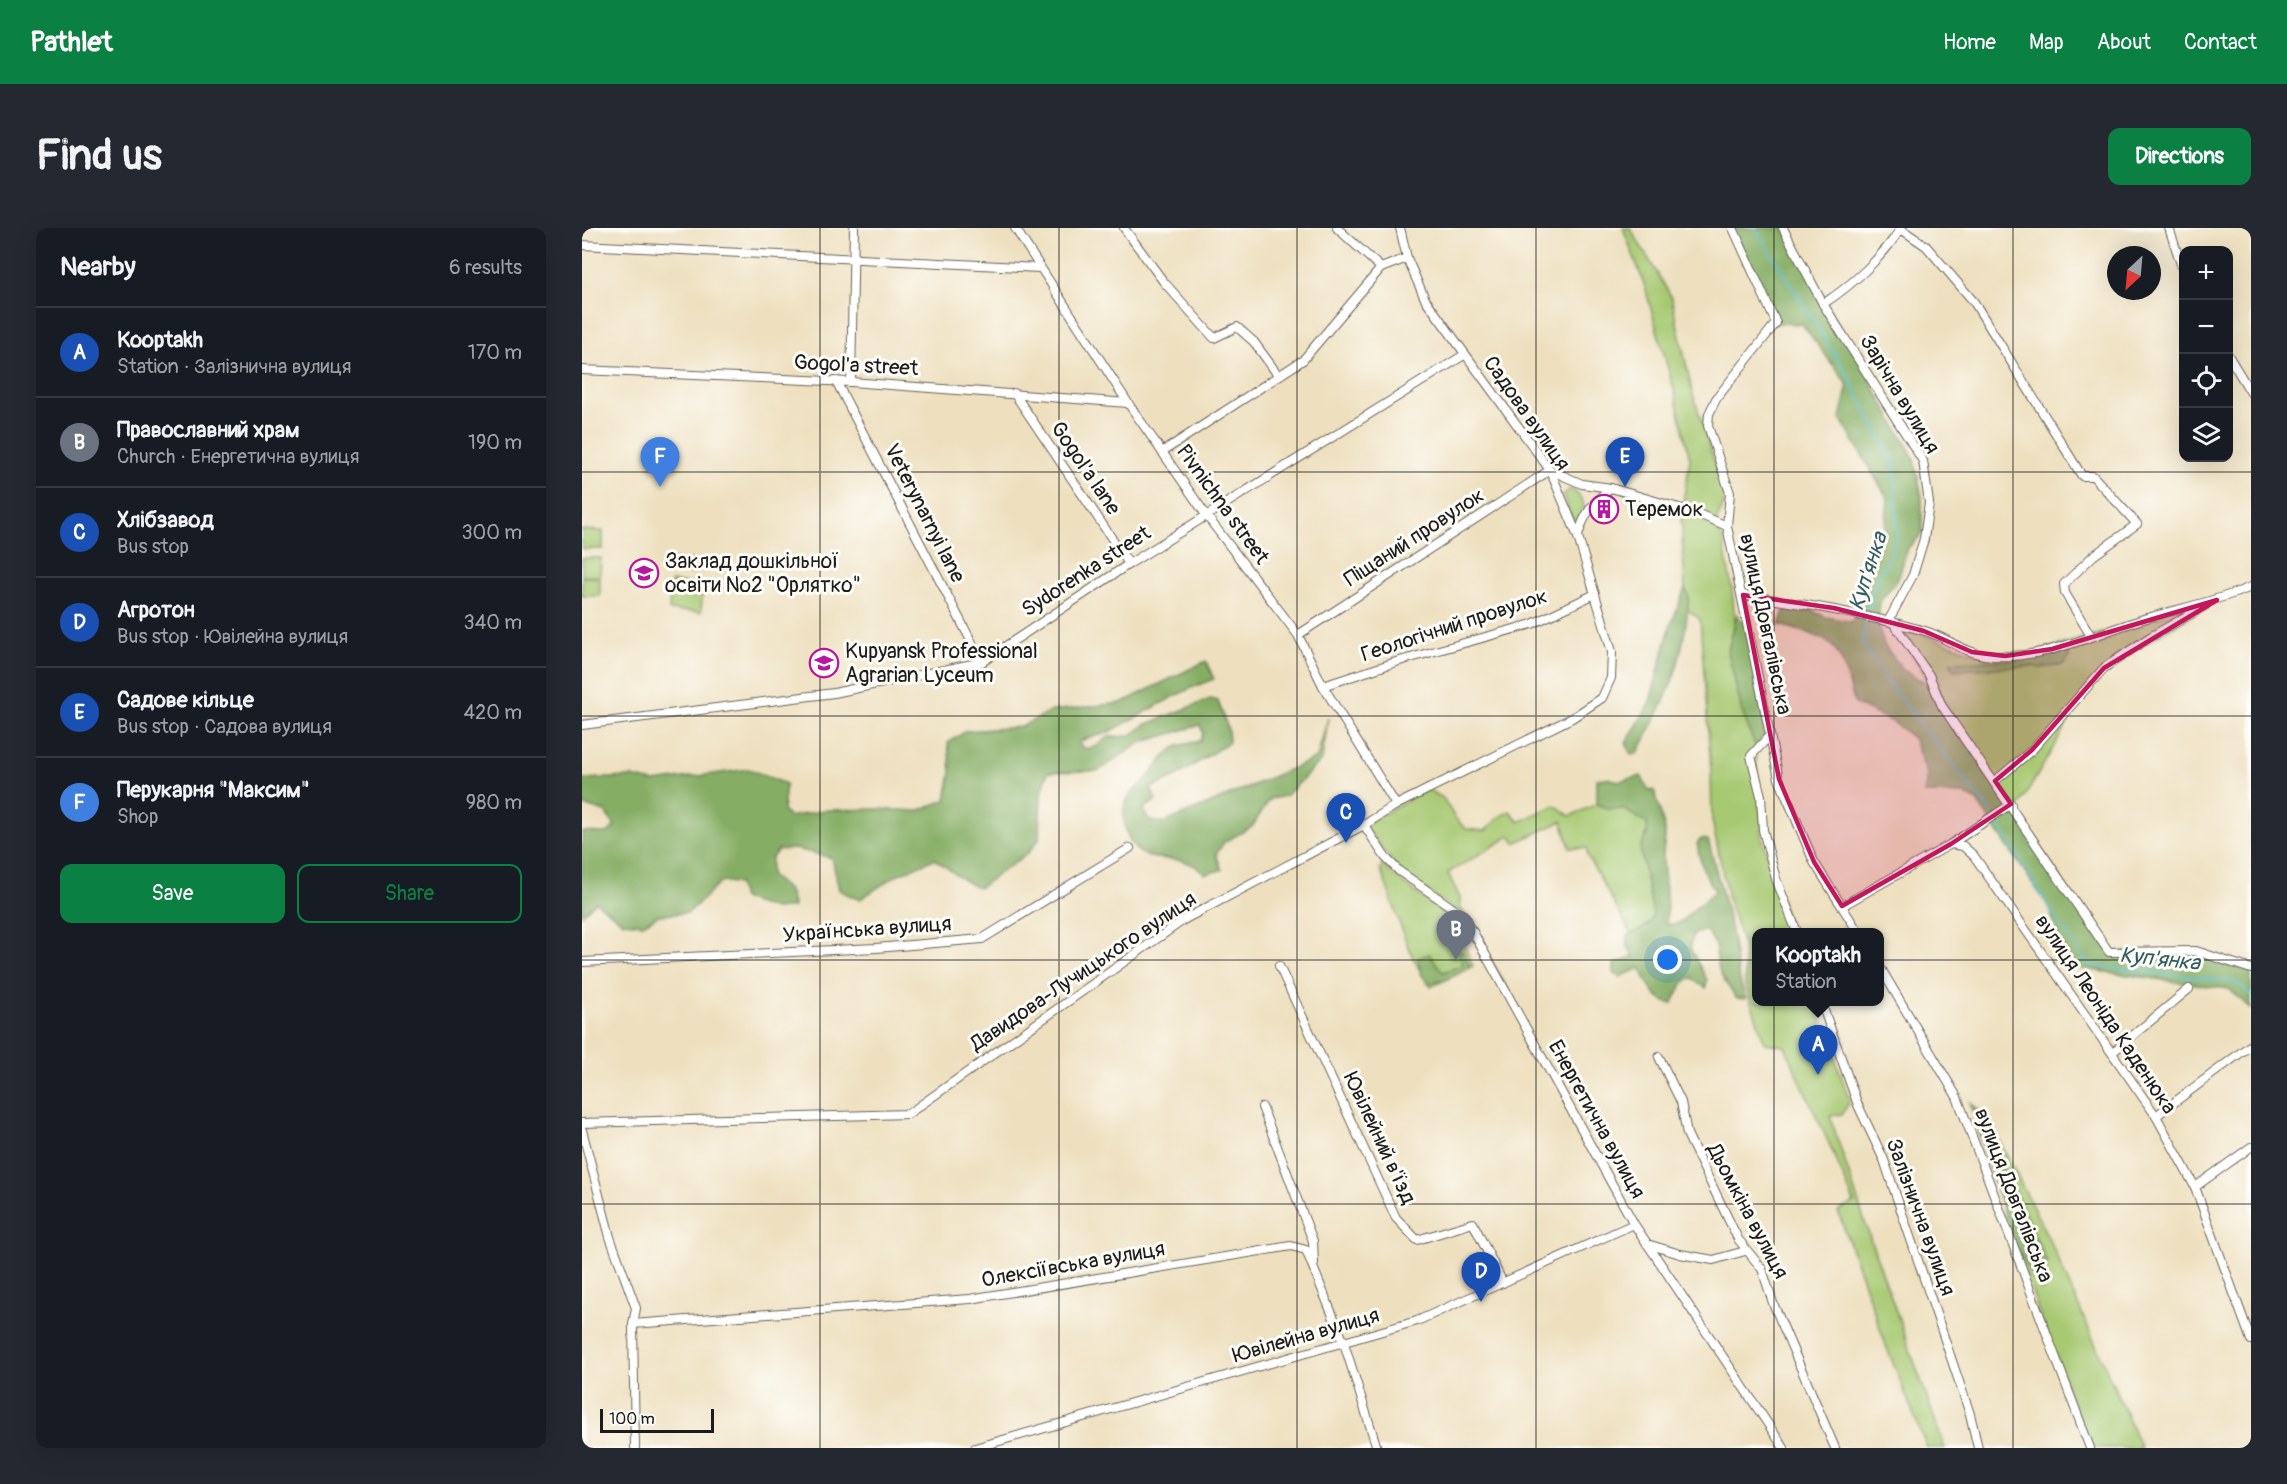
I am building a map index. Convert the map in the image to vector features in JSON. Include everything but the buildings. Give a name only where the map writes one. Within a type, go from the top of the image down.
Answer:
[{"type":"street","points":[[851,382],[854,228]]},
{"type":"street","name":"Pivnichna street","points":[[1015,228],[1162,452],[1206,515],[1299,635],[1323,687],[1396,805]]},
{"type":"street","points":[[1124,228],[1163,281],[1214,338],[1237,327],[1254,342],[1278,375]]},
{"type":"street","points":[[1337,228],[1381,268]]},
{"type":"street","name":"Садова вулиця","points":[[1400,228],[1407,258],[1425,299],[1550,470],[1578,537],[1612,652],[1611,678],[1602,698]]},
{"type":"street","name":"вулиця Довгалівська","points":[[1733,228],[1776,323],[1774,329],[1716,399],[1709,414],[1708,426],[1730,493],[1726,526],[1743,595],[1779,779],[1814,862],[1855,928]]},
{"type":"street","name":"Зарічна вулиця","points":[[1783,228],[1823,304],[1923,461],[1928,480],[1929,504],[1917,563],[1890,615],[1891,623]]},
{"type":"street","points":[[1823,304],[1837,295],[1888,247],[1901,228],[1926,246],[1974,302],[2082,476],[2093,476],[2137,524],[2093,556],[2064,585],[2065,593],[2091,636]]},
{"type":"street","points":[[2169,228],[2179,258]]},
{"type":"street","points":[[582,244],[852,260],[1040,268]]},
{"type":"street","points":[[1162,452],[1304,360],[1381,268],[1407,258]]},
{"type":"street","name":"Sydorenka street","points":[[582,725],[834,693],[982,662],[1206,515],[1464,355]]},
{"type":"street","points":[[2233,362],[2251,393]]},
{"type":"street","name":"Gogol'a street","points":[[582,370],[836,381],[1128,403]]},
{"type":"street","name":"Veterynarnyi lane","points":[[836,381],[982,662]]},
{"type":"street","name":"Gogol'a lane","points":[[1014,393],[1130,564]]},
{"type":"street","points":[[1550,470],[1582,484],[1611,488],[1696,513],[1726,526]]},
{"type":"street","name":"Піщаний провулок","points":[[1299,635],[1550,470]]},
{"type":"street","points":[[1578,537],[1586,513],[1595,500],[1611,488]]},
{"type":"street","points":[[1743,595],[1790,600],[1862,615],[1935,634],[1960,648],[1984,655],[2032,653],[2217,600],[2251,586]]},
{"type":"street","name":"Геологічний провулок","points":[[1323,687],[1396,662],[1532,624],[1595,594]]},
{"type":"street","points":[[1995,781],[2032,750],[2104,668],[2150,637],[2217,600]]},
{"type":"street","points":[[1891,623],[1914,650],[1929,675],[1942,706],[2011,804],[2109,952],[2196,951],[2251,969]]},
{"type":"street","name":"Давидова-Лучицького вулиця","points":[[582,1123],[908,1114],[1185,919],[1364,825],[1396,805],[1572,718],[1602,698]]},
{"type":"street","points":[[1770,735],[1751,756],[1761,796],[1763,830],[1776,879],[1795,928]]},
{"type":"street","points":[[1842,906],[1951,844],[2011,804]]},
{"type":"street","name":"Енергетична вулиця","points":[[1364,825],[1385,857],[1399,871],[1454,909],[1473,932],[1634,1224],[1784,1448]]},
{"type":"street","name":"вулиця Леоніда Каденюка","points":[[1951,844],[1962,846],[1974,856],[2156,1116],[2195,1187],[2251,1340]]},
{"type":"street","name":"Українська вулиця","points":[[582,962],[876,948],[982,939],[1130,848]]},
{"type":"street","name":"Ювілейний в'їзд","points":[[1279,966],[1396,1218],[1418,1240],[1473,1223],[1503,1282]]},
{"type":"street","name":"вулиця Довгалівська","points":[[1884,974],[1958,1096],[2090,1448]]},
{"type":"street","points":[[2113,1052],[2189,989]]},
{"type":"street","name":"Залізнична вулиця","points":[[1822,1006],[1858,1105],[1884,1160],[1970,1414],[1978,1448]]},
{"type":"street","points":[[2156,1116],[2251,1045]]},
{"type":"street","name":"Дьомкіна вулиця","points":[[1659,1057],[1681,1102],[1687,1134],[1745,1251],[1762,1269],[1773,1303],[1834,1448]]},
{"type":"street","points":[[1262,1107],[1313,1241],[1314,1270]]},
{"type":"street","points":[[582,1130],[610,1237],[636,1308],[633,1324],[635,1448]]},
{"type":"street","points":[[2195,1187],[2251,1147]]},
{"type":"street","name":"Ювілейна вулиця","points":[[975,1448],[1417,1321],[1634,1224]]},
{"type":"street","points":[[1647,1244],[1680,1254],[1713,1260],[1745,1251]]},
{"type":"street","name":"Олексіївська вулиця","points":[[633,1324],[970,1299],[1301,1246],[1306,1250],[1344,1343],[1377,1448]]},
{"type":"highlighted area","points":[[1743,595],[1834,608],[1924,631],[1972,652],[2005,656],[2052,649],[2217,600],[2104,668],[2032,750],[1995,781],[2011,804],[1951,844],[1842,906],[1814,862],[1779,779]]},
{"type":"green space","points":[[1623,228],[1630,228],[1671,296],[1692,391],[1723,489],[1724,504],[1715,524],[1723,539],[1732,589],[1735,622],[1728,652],[1755,745],[1763,841],[1790,928],[1752,928],[1752,1005],[1745,985],[1744,947],[1728,899],[1712,820],[1711,771],[1700,619],[1686,609],[1681,514],[1690,459],[1674,390],[1644,284]]},
{"type":"green space","points":[[1733,228],[1784,228],[1914,458],[1922,497],[1922,534],[1907,549],[1899,577],[1880,602],[1878,624],[1884,645],[1903,670],[1933,687],[2109,952],[2183,951],[2251,970],[2251,1009],[2229,989],[2077,968],[2058,938],[2050,909],[1977,801],[1964,794],[1924,793],[1928,776],[1913,738],[1893,722],[1855,704],[1840,657],[1826,641],[1779,625],[1784,611],[1801,606],[1826,617],[1852,622],[1884,538],[1888,499],[1840,418],[1848,385],[1802,324],[1776,323]]},
{"type":"green space","points":[[1570,489],[1579,496],[1584,504],[1583,514],[1574,523],[1563,495]]},
{"type":"green space","points":[[582,530],[603,531],[603,549],[582,549]]},
{"type":"green space","points":[[582,558],[601,558],[600,576],[582,576]]},
{"type":"green space","points":[[672,560],[693,560],[693,573],[672,573]]},
{"type":"green space","points":[[582,577],[600,578],[600,596],[582,596]]},
{"type":"green space","points":[[671,582],[703,584],[701,612],[669,610]]},
{"type":"green space","points":[[1685,588],[1689,597],[1679,661],[1658,714],[1637,754],[1631,754],[1626,743],[1649,705],[1670,627]]},
{"type":"green space","points":[[2217,600],[2107,666],[2090,684],[2016,812],[1891,623],[1972,652],[2032,653]]},
{"type":"green space","points":[[1737,614],[1746,627],[1768,733],[1755,745],[1742,712],[1728,652]]},
{"type":"green space","points":[[2066,650],[2070,656],[2064,665],[2039,668],[2033,666],[1954,670],[1950,662],[2015,660]]},
{"type":"green space","points":[[1206,661],[1214,679],[1174,697],[1109,732],[1079,743],[1085,749],[1097,746],[1108,737],[1129,736],[1145,725],[1210,699],[1218,701],[1228,729],[1229,742],[1174,778],[1151,788],[1156,801],[1144,808],[1147,818],[1154,822],[1166,822],[1317,758],[1328,718],[1322,760],[1286,796],[1270,799],[1252,827],[1224,842],[1216,854],[1222,870],[1205,874],[1193,865],[1181,861],[1147,856],[1138,851],[1130,840],[1123,817],[1126,802],[1132,793],[1164,757],[1174,748],[1200,741],[1203,733],[1200,725],[1140,743],[1098,771],[1048,772],[1041,795],[1039,839],[1028,853],[979,888],[934,859],[897,875],[859,900],[839,890],[832,858],[796,849],[778,850],[771,859],[771,875],[789,891],[794,907],[775,909],[742,899],[738,884],[722,881],[688,913],[659,915],[643,924],[623,922],[596,902],[582,914],[582,832],[607,833],[615,826],[605,812],[582,805],[582,779],[632,777],[654,782],[749,769],[786,784],[783,811],[789,817],[826,810],[917,811],[946,800],[951,772],[948,743],[966,731],[1020,727],[1052,711],[1121,703]]},
{"type":"green space","points":[[1641,776],[1648,789],[1654,791],[1665,831],[1663,856],[1667,901],[1666,925],[1679,923],[1715,891],[1705,874],[1697,843],[1701,839],[1708,840],[1746,999],[1736,998],[1723,979],[1715,946],[1705,930],[1693,935],[1690,948],[1707,980],[1706,988],[1691,978],[1683,983],[1672,1004],[1656,995],[1640,968],[1620,977],[1614,973],[1614,964],[1633,957],[1627,944],[1628,935],[1647,926],[1652,919],[1653,914],[1640,848],[1647,835],[1647,823],[1623,809],[1607,809],[1597,804],[1597,779],[1620,781]]},
{"type":"green space","points":[[1427,789],[1443,798],[1455,818],[1466,829],[1485,831],[1499,817],[1510,811],[1519,822],[1555,805],[1570,816],[1597,804],[1633,811],[1649,824],[1642,848],[1653,914],[1651,922],[1646,927],[1632,933],[1629,930],[1587,855],[1587,848],[1570,848],[1562,821],[1515,843],[1510,836],[1448,873],[1460,898],[1460,907],[1521,1011],[1454,910],[1400,872],[1364,825]]},
{"type":"green space","points":[[1382,866],[1443,914],[1458,929],[1473,966],[1431,987],[1407,945],[1380,869]]},
{"type":"green space","points":[[1463,951],[1470,968],[1444,981],[1428,983],[1421,974],[1418,958],[1429,954],[1443,972],[1463,965],[1459,953]]},
{"type":"green space","points":[[1752,1006],[1816,1006],[1850,1101],[1842,1114],[1830,1116],[1872,1244],[1945,1448],[1927,1448],[1887,1348],[1838,1211],[1854,1203],[1838,1164],[1785,1046],[1765,1043]]},
{"type":"green space","points":[[1970,1102],[1988,1118],[2050,1241],[2141,1448],[2090,1448],[2038,1310]]},
{"type":"green space","points":[[1970,1102],[1981,1119],[2047,1262],[2042,1290],[2030,1271],[2009,1225]]},
{"type":"waterway","name":"Куп'янка","points":[[1755,228],[1844,369],[1895,465],[1897,539],[1872,593],[1867,615]]},
{"type":"waterway","name":"Куп'янка","points":[[1866,620],[1862,643],[1896,693],[1990,811]]},
{"type":"waterway","name":"Куп'янка","points":[[1996,821],[2059,924],[2089,965],[2235,982],[2251,995]]},
{"type":"place","name":"Перукарня \"Максим\"","points":[[660,487]]},
{"type":"place","name":"Садове кільце","points":[[1625,487]]},
{"type":"place","name":"Теремок","points":[[1604,509]]},
{"type":"place","name":"Заклад дошкільної освіти №2 \"Орлятко\"","points":[[644,573]]},
{"type":"place","name":"Kupyansk Professional Agrarian Lyceum","points":[[824,663]]},
{"type":"place","name":"Хлібзавод","points":[[1346,843]]},
{"type":"place","name":"Православний храм","points":[[1456,960]]},
{"type":"place","name":"Kooptakh","points":[[1818,1075]]},
{"type":"place","name":"Агротон","points":[[1481,1302]]}]
